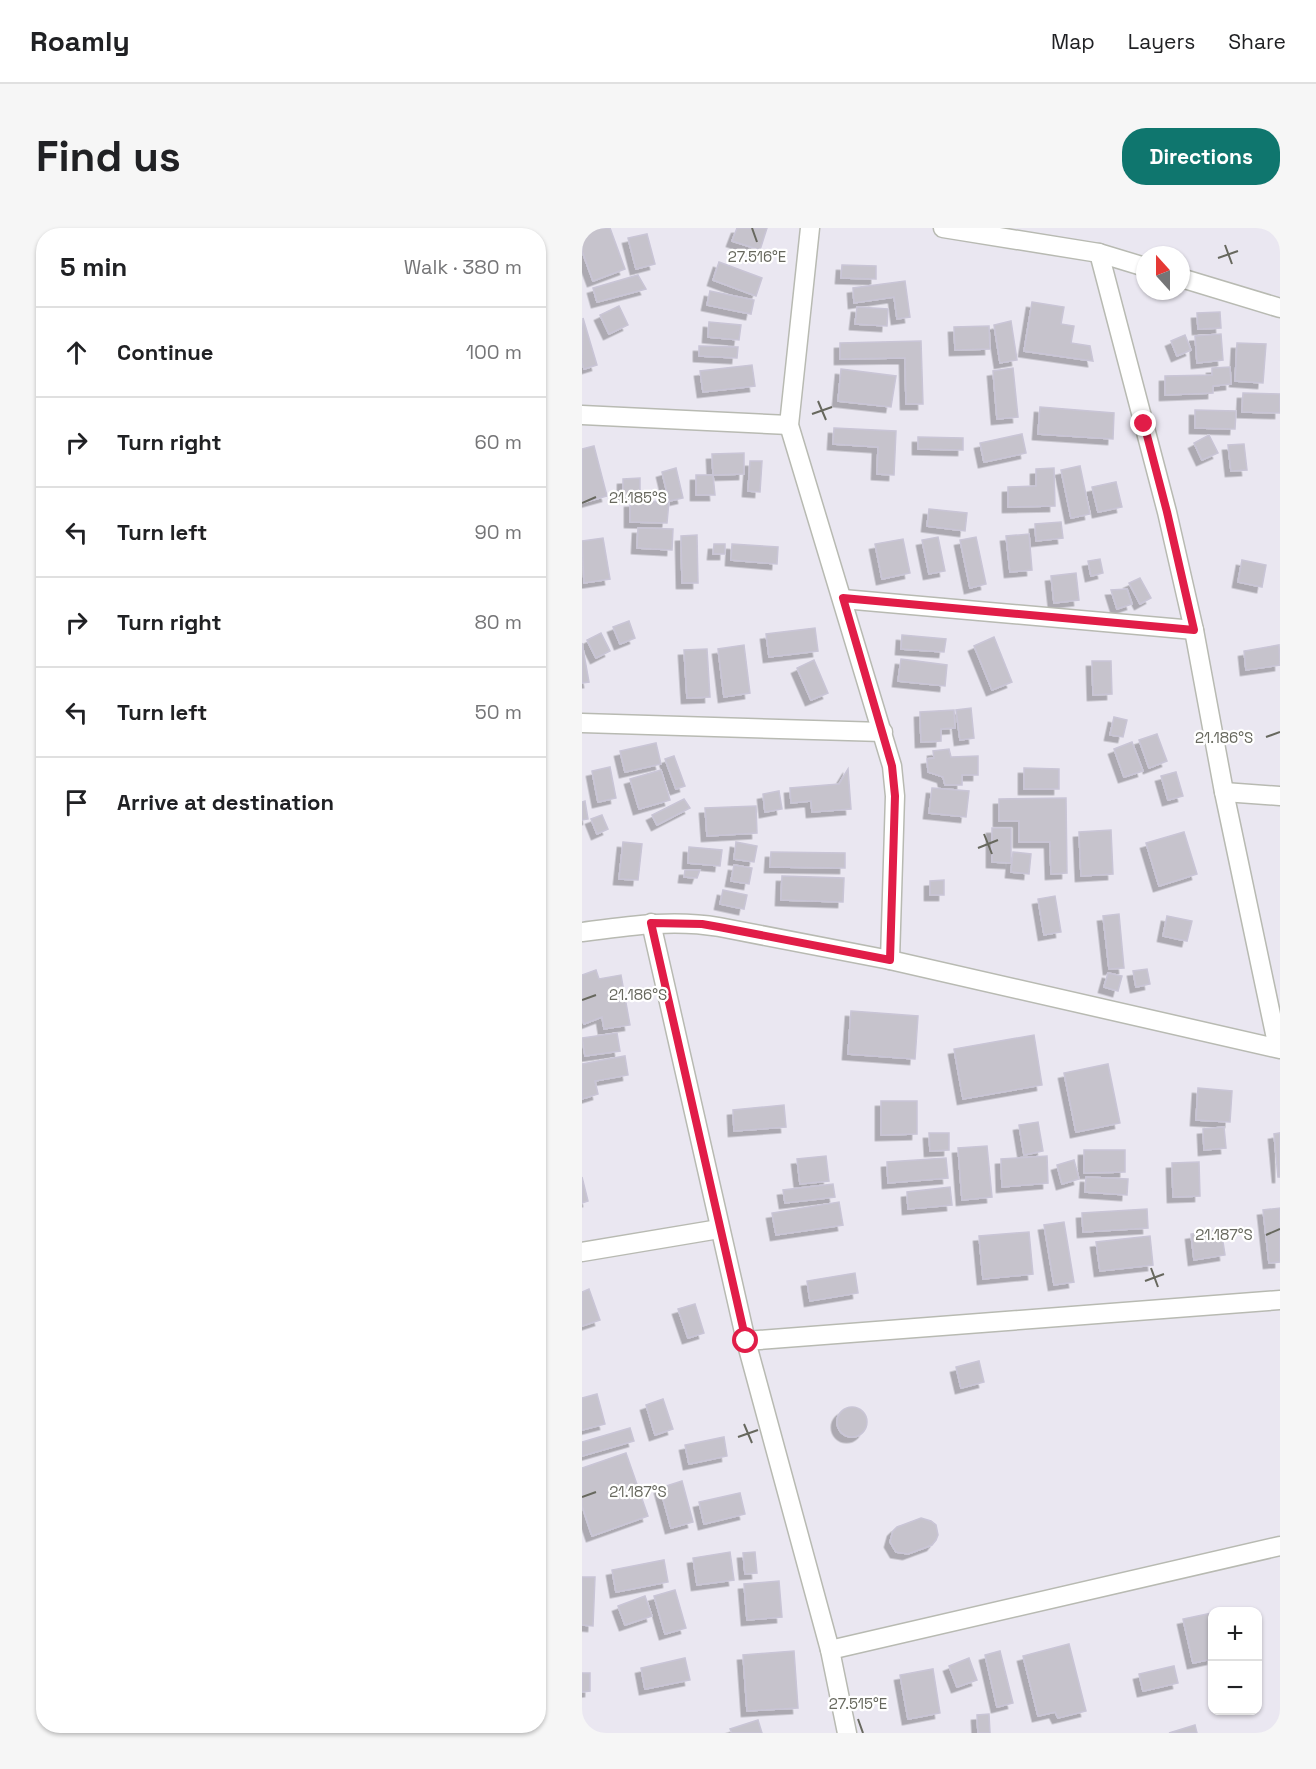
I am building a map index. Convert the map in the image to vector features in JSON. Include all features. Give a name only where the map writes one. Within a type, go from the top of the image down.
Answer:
[{"type":"street","points":[[810,228],[789,425],[892,766],[895,796],[890,960]]},
{"type":"street","points":[[943,228],[1099,253],[1136,264]]},
{"type":"street","points":[[582,932],[651,923],[702,924],[890,960],[1279,1048],[1224,792],[1194,630],[1167,512],[1099,253]]},
{"type":"street","points":[[1190,281],[1280,308]]},
{"type":"street","points":[[582,415],[789,425]]},
{"type":"street","points":[[843,598],[1194,630]]},
{"type":"street","points":[[582,723],[883,732]]},
{"type":"street","points":[[1224,792],[1280,796]]},
{"type":"street","points":[[651,923],[746,1341],[830,1650],[847,1733]]},
{"type":"street","points":[[582,1252],[720,1229]]},
{"type":"street","points":[[746,1341],[1280,1300]]},
{"type":"street","points":[[830,1650],[1280,1546]]},
{"type":"building","points":[[582,228],[610,228],[625,269],[593,281],[582,251]]},
{"type":"building","points":[[737,228],[767,228],[760,250],[732,241]]},
{"type":"building","points":[[647,234],[655,264],[636,269],[628,238]]},
{"type":"building","points":[[719,262],[762,278],[756,296],[713,280]]},
{"type":"building","points":[[842,265],[876,266],[876,279],[841,278]]},
{"type":"building","points":[[638,275],[646,289],[597,302],[593,288]]},
{"type":"building","points":[[905,281],[910,317],[897,319],[894,297],[854,303],[853,288]]},
{"type":"building","points":[[710,291],[754,300],[751,314],[707,305]]},
{"type":"building","points":[[1032,302],[1064,307],[1061,324],[1074,326],[1071,343],[1090,346],[1093,361],[1024,351]]},
{"type":"building","points":[[619,306],[628,325],[609,334],[600,315]]},
{"type":"building","points":[[857,307],[888,309],[887,326],[855,324]]},
{"type":"building","points":[[1220,312],[1221,328],[1198,329],[1197,313]]},
{"type":"building","points":[[583,318],[597,365],[584,369],[582,363]]},
{"type":"building","points":[[1011,321],[1017,360],[1000,363],[994,325]]},
{"type":"building","points":[[709,322],[741,325],[739,340],[708,337]]},
{"type":"building","points":[[989,326],[990,349],[955,350],[954,327]]},
{"type":"building","points":[[1221,334],[1223,360],[1197,363],[1195,336]]},
{"type":"building","points":[[1185,335],[1191,350],[1177,356],[1171,341]]},
{"type":"building","points":[[921,341],[923,404],[906,404],[905,358],[840,359],[840,343]]},
{"type":"building","points":[[1237,343],[1266,344],[1263,383],[1235,381]]},
{"type":"building","points":[[699,346],[738,347],[737,358],[699,356]]},
{"type":"building","points":[[752,365],[755,386],[703,392],[700,371]]},
{"type":"building","points":[[1230,367],[1231,384],[1213,386],[1213,393],[1165,395],[1165,376],[1212,375],[1212,368]]},
{"type":"building","points":[[1013,368],[1018,417],[997,419],[993,371]]},
{"type":"building","points":[[841,369],[896,376],[891,407],[838,401]]},
{"type":"building","points":[[1243,393],[1280,394],[1280,413],[1242,412]]},
{"type":"building","points":[[1040,407],[1114,413],[1113,439],[1038,434]]},
{"type":"building","points":[[1195,410],[1236,411],[1235,429],[1195,428]]},
{"type":"building","points":[[834,428],[896,431],[894,475],[877,474],[878,447],[833,444]]},
{"type":"building","points":[[1022,434],[1026,453],[984,462],[980,443]]},
{"type":"building","points":[[1209,435],[1218,453],[1202,460],[1194,443]]},
{"type":"building","points":[[918,437],[963,438],[963,450],[918,449]]},
{"type":"building","points":[[1244,444],[1247,470],[1231,471],[1228,445]]},
{"type":"building","points":[[594,446],[607,496],[582,503],[582,449]]},
{"type":"building","points":[[744,453],[744,474],[713,475],[712,454]]},
{"type":"building","points":[[750,461],[762,461],[760,492],[748,491]]},
{"type":"building","points":[[1080,466],[1090,514],[1071,518],[1061,470]]},
{"type":"building","points":[[676,468],[683,498],[669,501],[662,472]]},
{"type":"building","points":[[1054,468],[1055,506],[1008,507],[1008,487],[1036,486],[1036,469]]},
{"type":"building","points":[[696,475],[713,475],[715,495],[696,495]]},
{"type":"building","points":[[640,478],[640,495],[623,496],[623,479]]},
{"type":"building","points":[[1116,482],[1122,507],[1098,512],[1092,487]]},
{"type":"building","points":[[669,501],[667,523],[630,522],[630,502]]},
{"type":"building","points":[[929,509],[967,513],[965,531],[927,526]]},
{"type":"building","points":[[1061,522],[1063,538],[1036,541],[1035,524]]},
{"type":"building","points":[[638,528],[673,529],[672,550],[637,548]]},
{"type":"building","points":[[1029,534],[1032,570],[1010,572],[1006,536]]},
{"type":"building","points":[[697,535],[698,583],[682,583],[681,536]]},
{"type":"building","points":[[938,537],[945,571],[929,574],[922,540]]},
{"type":"building","points":[[976,537],[986,584],[970,588],[960,540]]},
{"type":"building","points":[[603,538],[610,579],[584,583],[582,541]]},
{"type":"building","points":[[903,539],[910,573],[882,579],[875,544]]},
{"type":"building","points":[[714,544],[725,544],[725,554],[713,554]]},
{"type":"building","points":[[732,544],[778,547],[777,564],[731,560]]},
{"type":"building","points":[[1100,559],[1103,573],[1091,576],[1088,561]]},
{"type":"building","points":[[1242,560],[1266,565],[1262,587],[1238,582]]},
{"type":"building","points":[[1076,573],[1079,600],[1054,603],[1051,576]]},
{"type":"building","points":[[1140,578],[1151,598],[1140,604],[1129,583]]},
{"type":"building","points":[[1127,589],[1132,604],[1117,609],[1111,590]]},
{"type":"building","points":[[629,621],[635,638],[620,644],[613,627]]},
{"type":"building","points":[[815,628],[818,651],[769,657],[766,634]]},
{"type":"building","points":[[601,633],[610,651],[596,658],[587,640]]},
{"type":"building","points":[[902,635],[946,639],[944,652],[901,649]]},
{"type":"building","points":[[994,637],[1012,682],[992,690],[974,646]]},
{"type":"building","points":[[582,643],[589,682],[582,683]]},
{"type":"building","points":[[744,645],[750,693],[724,697],[718,649]]},
{"type":"building","points":[[1279,645],[1280,665],[1246,670],[1244,651]]},
{"type":"building","points":[[707,649],[710,697],[687,698],[684,650]]},
{"type":"building","points":[[901,659],[947,665],[945,686],[898,681]]},
{"type":"building","points":[[814,660],[828,693],[811,700],[797,668]]},
{"type":"building","points":[[1092,661],[1111,661],[1112,694],[1093,695]]},
{"type":"building","points":[[971,708],[974,738],[960,740],[956,710]]},
{"type":"building","points":[[954,710],[955,728],[941,729],[941,741],[921,742],[920,712]]},
{"type":"building","points":[[1114,717],[1127,720],[1123,737],[1110,735]]},
{"type":"building","points":[[1157,734],[1167,761],[1149,768],[1139,740]]},
{"type":"building","points":[[1132,742],[1143,771],[1124,777],[1114,749]]},
{"type":"building","points":[[656,743],[661,764],[625,772],[620,751]]},
{"type":"building","points":[[949,749],[951,757],[978,756],[978,775],[962,775],[962,785],[945,785],[943,777],[928,772],[927,759],[934,758],[933,751]]},
{"type":"building","points":[[674,756],[685,786],[676,789],[665,759]]},
{"type":"building","points":[[610,767],[616,798],[598,802],[592,771]]},
{"type":"building","points":[[1024,768],[1059,769],[1059,789],[1024,789]]},
{"type":"building","points":[[848,769],[851,809],[812,812],[811,801],[791,803],[790,788],[839,784]]},
{"type":"building","points":[[661,770],[670,800],[639,809],[630,779]]},
{"type":"building","points":[[1176,772],[1183,796],[1168,800],[1161,776]]},
{"type":"building","points":[[932,788],[969,791],[966,817],[929,813]]},
{"type":"building","points":[[779,791],[782,809],[765,812],[763,794]]},
{"type":"building","points":[[1066,798],[1067,873],[1051,874],[1050,842],[1019,842],[1019,821],[999,821],[999,799]]},
{"type":"building","points":[[684,799],[690,808],[657,825],[652,815]]},
{"type":"building","points":[[585,801],[588,819],[582,820],[582,802]]},
{"type":"building","points":[[756,806],[757,833],[707,836],[705,808]]},
{"type":"building","points":[[602,815],[608,829],[597,834],[591,819]]},
{"type":"building","points":[[992,828],[1011,828],[1011,863],[992,862]]},
{"type":"building","points":[[1111,830],[1113,874],[1081,876],[1079,832]]},
{"type":"building","points":[[1184,832],[1197,874],[1159,886],[1146,843]]},
{"type":"building","points":[[623,842],[642,844],[638,880],[619,879]]},
{"type":"building","points":[[736,842],[757,846],[754,862],[734,859]]},
{"type":"building","points":[[689,847],[722,850],[720,866],[688,863]]},
{"type":"building","points":[[771,852],[845,853],[845,868],[770,867]]},
{"type":"building","points":[[1013,852],[1031,854],[1029,874],[1011,872]]},
{"type":"building","points":[[734,865],[752,868],[749,884],[731,881]]},
{"type":"building","points":[[685,870],[700,870],[697,878],[684,877]]},
{"type":"building","points":[[782,876],[844,878],[843,902],[781,900]]},
{"type":"building","points":[[944,880],[944,895],[930,895],[930,881]]},
{"type":"building","points":[[723,890],[747,895],[744,909],[720,904]]},
{"type":"building","points":[[1055,896],[1061,932],[1044,935],[1038,899]]},
{"type":"building","points":[[1119,914],[1124,968],[1109,969],[1103,916]]},
{"type":"building","points":[[1167,916],[1192,921],[1187,941],[1163,936]]},
{"type":"building","points":[[1147,969],[1150,984],[1136,987],[1133,971]]},
{"type":"building","points":[[596,970],[599,979],[621,975],[630,1025],[604,1029],[602,1017],[584,1024],[582,975]]},
{"type":"building","points":[[1108,973],[1122,976],[1118,991],[1104,987]]},
{"type":"building","points":[[851,1011],[918,1016],[915,1059],[848,1054]]},
{"type":"building","points":[[617,1033],[620,1051],[585,1056],[582,1038]]},
{"type":"building","points":[[1034,1035],[1042,1085],[963,1099],[954,1049]]},
{"type":"building","points":[[625,1056],[628,1075],[595,1081],[598,1094],[582,1099],[582,1064]]},
{"type":"building","points":[[1108,1064],[1120,1123],[1076,1132],[1064,1073]]},
{"type":"building","points":[[1198,1088],[1232,1091],[1230,1122],[1196,1120]]},
{"type":"building","points":[[881,1101],[917,1101],[917,1134],[881,1135]]},
{"type":"building","points":[[784,1105],[786,1127],[734,1131],[733,1110]]},
{"type":"building","points":[[1038,1122],[1043,1151],[1024,1155],[1019,1125]]},
{"type":"building","points":[[1224,1127],[1226,1148],[1204,1150],[1203,1129]]},
{"type":"building","points":[[929,1133],[949,1133],[949,1150],[930,1151]]},
{"type":"building","points":[[1280,1133],[1280,1177],[1278,1177],[1274,1134]]},
{"type":"building","points":[[987,1146],[992,1197],[962,1200],[958,1148]]},
{"type":"building","points":[[1084,1150],[1125,1150],[1125,1172],[1084,1173]]},
{"type":"building","points":[[826,1156],[829,1181],[800,1184],[797,1159]]},
{"type":"building","points":[[1047,1156],[1048,1183],[1002,1187],[1001,1159]]},
{"type":"building","points":[[946,1158],[948,1178],[888,1183],[887,1162]]},
{"type":"building","points":[[1074,1160],[1079,1179],[1062,1184],[1057,1165]]},
{"type":"building","points":[[1199,1162],[1200,1196],[1173,1197],[1172,1163]]},
{"type":"building","points":[[582,1177],[588,1201],[582,1203]]},
{"type":"building","points":[[1086,1177],[1128,1179],[1127,1195],[1085,1192]]},
{"type":"building","points":[[833,1184],[835,1197],[785,1203],[783,1190]]},
{"type":"building","points":[[950,1187],[952,1205],[908,1209],[907,1192]]},
{"type":"building","points":[[839,1202],[843,1225],[776,1235],[772,1213]]},
{"type":"building","points":[[1280,1208],[1280,1262],[1269,1263],[1263,1210]]},
{"type":"building","points":[[1147,1209],[1148,1228],[1083,1232],[1082,1213]]},
{"type":"building","points":[[1064,1222],[1074,1282],[1054,1285],[1044,1225]]},
{"type":"building","points":[[1221,1229],[1225,1255],[1194,1260],[1191,1234]]},
{"type":"building","points":[[1029,1232],[1033,1274],[983,1279],[979,1236]]},
{"type":"building","points":[[1150,1236],[1153,1265],[1100,1271],[1096,1242]]},
{"type":"building","points":[[855,1273],[858,1293],[810,1301],[807,1281]]},
{"type":"building","points":[[589,1289],[600,1320],[582,1326],[582,1292]]},
{"type":"building","points":[[695,1304],[704,1333],[688,1338],[678,1309]]},
{"type":"building","points":[[979,1361],[984,1382],[961,1388],[956,1367]]},
{"type":"building","points":[[597,1394],[605,1424],[582,1430],[582,1398]]},
{"type":"building","points":[[663,1399],[673,1429],[655,1435],[646,1405]]},
{"type":"building","points":[[852,1407],[858,1408],[866,1416],[866,1428],[858,1436],[852,1437],[846,1436],[838,1428],[837,1422],[838,1416],[846,1408]]},
{"type":"building","points":[[630,1428],[634,1441],[582,1456],[582,1442]]},
{"type":"building","points":[[724,1437],[727,1456],[689,1464],[685,1445]]},
{"type":"building","points":[[626,1453],[648,1516],[592,1536],[582,1506],[582,1468]]},
{"type":"building","points":[[682,1481],[693,1522],[671,1528],[660,1488]]},
{"type":"building","points":[[740,1493],[745,1514],[704,1524],[699,1502]]},
{"type":"building","points":[[921,1518],[936,1525],[938,1535],[936,1540],[932,1545],[908,1554],[896,1552],[890,1542],[893,1531],[897,1527]]},
{"type":"building","points":[[730,1552],[734,1580],[697,1585],[693,1558]]},
{"type":"building","points":[[755,1552],[757,1573],[745,1574],[743,1553]]},
{"type":"building","points":[[664,1560],[668,1582],[616,1592],[612,1570]]},
{"type":"building","points":[[582,1577],[595,1577],[593,1626],[582,1625]]},
{"type":"building","points":[[779,1581],[782,1617],[747,1620],[744,1584]]},
{"type":"building","points":[[675,1590],[686,1628],[665,1634],[654,1596]]},
{"type":"building","points":[[645,1596],[652,1616],[625,1625],[618,1606]]},
{"type":"building","points":[[1208,1614],[1208,1660],[1193,1663],[1183,1619]]},
{"type":"building","points":[[1069,1644],[1086,1711],[1058,1718],[1055,1712],[1038,1716],[1023,1656]]},
{"type":"building","points":[[794,1651],[798,1708],[747,1711],[743,1655]]},
{"type":"building","points":[[1000,1651],[1013,1703],[997,1707],[985,1655]]},
{"type":"building","points":[[685,1658],[690,1680],[645,1689],[641,1668]]},
{"type":"building","points":[[969,1658],[977,1680],[957,1687],[949,1666]]},
{"type":"building","points":[[1174,1666],[1178,1683],[1143,1691],[1139,1674]]},
{"type":"building","points":[[933,1669],[940,1713],[908,1719],[900,1675]]},
{"type":"building","points":[[582,1673],[590,1673],[590,1691],[582,1692]]},
{"type":"building","points":[[989,1714],[990,1733],[978,1733],[977,1715]]},
{"type":"building","points":[[758,1720],[762,1733],[732,1733],[730,1729]]},
{"type":"building","points":[[1195,1725],[1197,1733],[1169,1733]]},
{"type":"route","points":[[746,1341],[651,923],[702,924],[890,960],[895,796],[892,766],[843,598],[1194,630],[1144,424]]}]
